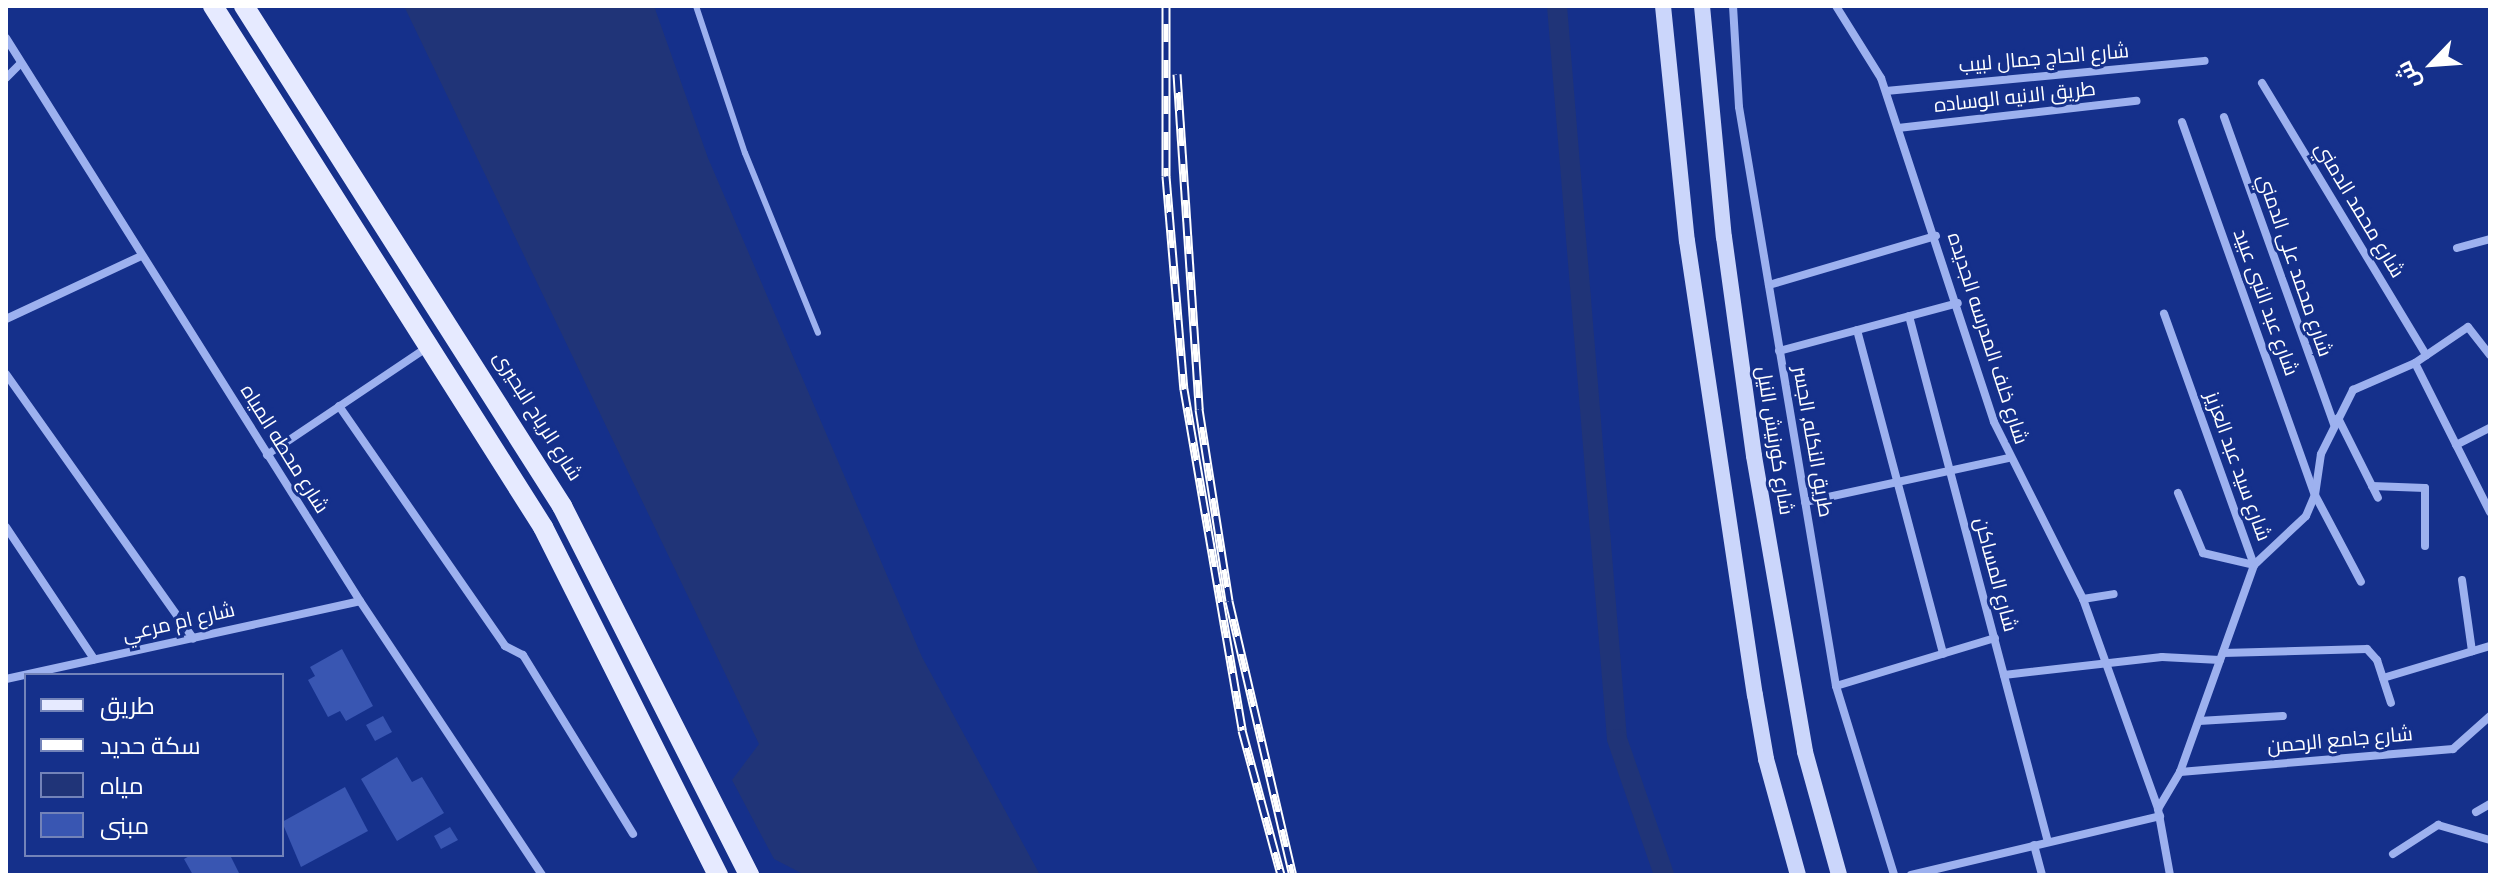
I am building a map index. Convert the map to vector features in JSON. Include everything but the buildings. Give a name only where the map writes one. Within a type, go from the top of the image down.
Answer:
[{"type":"main road","points":[[213,6],[543,527],[718,875]]},
{"type":"main road","name":"شارع الرياح البحيرى","points":[[244,6],[562,506],[749,875]]},
{"type":"main road","points":[[1663,6],[1687,241],[1755,695],[1772,784],[1798,875]]},
{"type":"main road","name":"شارع كورنيش النيل","points":[[1702,6],[1722,222],[1754,456],[1805,752],[1839,875]]},
{"type":"street","name":"طريق النكله, الجسر","points":[[1733,6],[1739,107],[1836,686],[1894,875]]},
{"type":"street","name":"شارع خلف المدرسه الجديده","points":[[1836,6],[1886,91],[2009,458],[2083,599],[2159,813],[2170,875]]},
{"type":"street","name":"شارع محطه المياه","points":[[6,38],[21,67],[360,601],[542,875]]},
{"type":"street","points":[[6,44],[21,67],[6,78]]},
{"type":"street","name":"شارع الحاج جمال لبيب","points":[[1886,91],[2205,61]]},
{"type":"street","name":"شارع محمد الدمني","points":[[2262,83],[2426,355]]},
{"type":"street","name":"طريق الانيه الوساده","points":[[1898,128],[2136,101]]},
{"type":"street","name":"شارع محمد على الدمني","points":[[2224,117],[2336,421],[2378,498]]},
{"type":"street","name":"شارع عبد النبى عبيد","points":[[2182,122],[2315,495],[2361,582]]},
{"type":"street","points":[[1769,285],[1936,236]]},
{"type":"street","points":[[2457,248],[2490,239]]},
{"type":"street","points":[[6,319],[141,256]]},
{"type":"street","points":[[1779,351],[1958,303]]},
{"type":"street","name":"شارع سيد عبد العزيز","points":[[2159,813],[2180,772],[2254,565],[2164,314]]},
{"type":"street","name":"شارع المساكن","points":[[1909,316],[2048,842]]},
{"type":"street","points":[[2178,493],[2203,553],[2254,565],[2298,524],[2315,495],[2321,454],[2353,390],[2415,363],[2468,327],[2490,355]]},
{"type":"street","points":[[1857,330],[1895,483],[1943,654]]},
{"type":"street","points":[[267,455],[429,346]]},
{"type":"street","points":[[2415,363],[2490,512]]},
{"type":"street","points":[[6,374],[193,638]]},
{"type":"street","points":[[339,406],[505,646],[523,655],[633,834]]},
{"type":"street","points":[[2456,445],[2490,428]]},
{"type":"street","points":[[1805,502],[2009,458]]},
{"type":"street","points":[[2372,486],[2425,488],[2425,546]]},
{"type":"street","points":[[6,527],[94,659]]},
{"type":"street","points":[[2462,580],[2472,651]]},
{"type":"street","points":[[2083,599],[2114,594]]},
{"type":"street","name":"شارع ام مرعي","points":[[32,673],[360,601]]},
{"type":"street","points":[[1836,686],[1995,638]]},
{"type":"street","points":[[2383,678],[2490,646]]},
{"type":"street","points":[[2004,675],[2104,661],[2362,648],[2375,655],[2391,703]]},
{"type":"street","points":[[2199,721],[2283,716]]},
{"type":"street","name":"شارع جامع الرحمن","points":[[2180,772],[2453,749],[2490,716]]},
{"type":"street","points":[[2476,812],[2490,804]]},
{"type":"street","points":[[1911,875],[2159,813]]},
{"type":"street","points":[[2393,854],[2438,825],[2490,840]]},
{"type":"street","points":[[2034,845],[2042,875]]},
{"type":"lane","points":[[696,6],[745,153],[818,333]]},
{"type":"water","points":[[404,6],[654,6],[708,158],[922,657],[1040,875],[805,875],[774,859],[732,780],[759,744]]},
{"type":"waterway","points":[[1557,6],[1617,739],[1664,875]]},
{"type":"railway","points":[[1166,6],[1166,176],[1184,389],[1242,730],[1281,875]]},
{"type":"railway","points":[[1177,74],[1199,409],[1229,601],[1293,875]]}]
